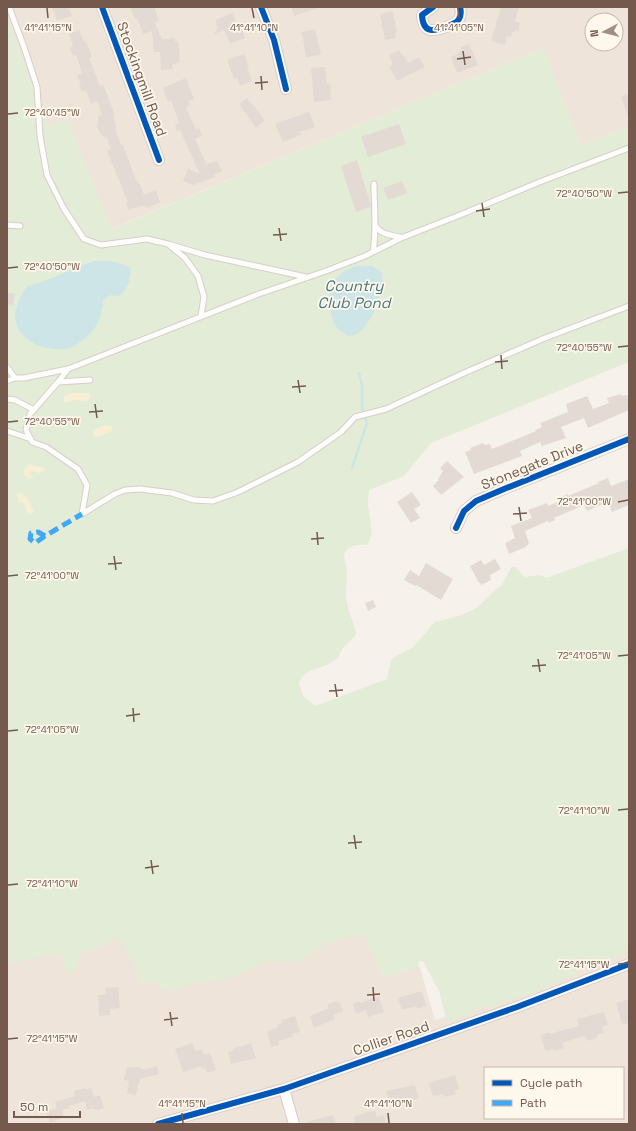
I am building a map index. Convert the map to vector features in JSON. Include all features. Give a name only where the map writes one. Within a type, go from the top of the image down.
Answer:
[{"type":"street","name":"Stockingmill Road","points":[[102,7],[159,160]]},
{"type":"street","points":[[261,7],[274,40],[286,89]]},
{"type":"street","points":[[433,7],[422,15],[422,23],[428,29],[436,31],[457,22],[460,18],[460,7]]},
{"type":"street","name":"Stonegate Drive","points":[[456,528],[464,511],[476,501],[629,439]]},
{"type":"street","name":"Collier Road","points":[[158,1124],[284,1089],[517,1007],[629,964]]},
{"type":"street","points":[[284,1089],[294,1124]]},
{"type":"lane","points":[[9,7],[37,87],[40,136],[47,175],[64,209],[84,239],[100,245],[147,239],[204,255],[307,277]]},
{"type":"lane","points":[[7,381],[15,378],[24,378],[68,369],[201,316],[372,252],[401,238],[542,181],[629,148]]},
{"type":"lane","points":[[372,252],[376,236],[374,224],[374,184]]},
{"type":"lane","points":[[374,224],[378,230],[401,238]]},
{"type":"lane","points":[[7,225],[20,226]]},
{"type":"lane","points":[[168,244],[185,258],[198,276],[204,297],[201,316]]},
{"type":"lane","points":[[68,369],[30,414],[26,430],[32,442],[46,447],[78,469],[87,485],[82,514],[114,494],[125,490],[140,489],[172,493],[194,500],[213,501],[238,492],[298,462],[341,432],[355,417],[406,401],[464,372],[545,338],[629,306]]},
{"type":"lane","points":[[7,366],[15,378]]},
{"type":"lane","points":[[58,382],[90,380]]},
{"type":"lane","points":[[7,399],[15,400],[34,410]]},
{"type":"lane","points":[[7,431],[31,439]]},
{"type":"shaded area","points":[[7,7],[627,7],[629,11],[629,126],[581,145],[543,48],[111,229],[67,119],[48,127],[7,18]]},
{"type":"shaded area","points":[[359,921],[383,978],[419,965],[435,1020],[475,1009],[629,950],[629,1124],[7,1124],[7,962],[116,930],[143,984]]},
{"type":"green space","points":[[7,18],[48,126],[67,119],[112,229],[543,48],[581,145],[629,126],[629,362],[431,443],[404,476],[369,490],[368,503],[371,537],[366,545],[356,545],[349,548],[344,556],[347,569],[347,603],[356,635],[342,649],[338,658],[326,665],[310,671],[304,675],[299,683],[303,696],[315,706],[387,679],[391,660],[393,658],[413,647],[435,622],[462,615],[481,604],[502,585],[511,567],[515,567],[525,577],[540,575],[546,578],[629,548],[629,951],[587,968],[537,992],[475,1011],[452,1021],[446,1019],[439,991],[423,961],[418,961],[419,965],[383,978],[364,936],[352,935],[329,943],[304,958],[291,962],[264,961],[238,975],[209,982],[193,983],[178,989],[169,990],[160,988],[153,981],[142,984],[118,935],[97,949],[82,951],[72,974],[66,972],[61,958],[57,954],[7,964]]},
{"type":"sand","points":[[73,393],[90,393],[90,399],[86,401],[75,400],[65,403],[63,400],[65,395]]},
{"type":"sand","points":[[105,425],[111,426],[113,431],[95,438],[93,433],[97,428]]},
{"type":"sand","points":[[29,465],[44,468],[44,471],[38,473],[31,471],[30,474],[33,476],[29,479],[24,475],[25,468]]},
{"type":"sand","points":[[19,492],[27,498],[34,512],[31,514],[26,511],[24,503],[18,502],[17,494]]},
{"type":"water","points":[[94,261],[111,261],[130,267],[130,275],[128,283],[119,296],[110,295],[103,301],[101,314],[97,324],[90,334],[76,346],[65,349],[46,348],[28,340],[17,326],[15,317],[17,304],[27,286],[36,284]]},
{"type":"water","name":"Country Club Pond","points":[[372,266],[382,272],[382,288],[377,306],[373,315],[363,329],[357,334],[348,336],[334,324],[329,300],[332,283],[338,276],[353,267]]},
{"type":"building","points":[[52,7],[68,7],[72,16],[57,21]]},
{"type":"building","points":[[130,7],[154,7],[159,21],[155,23],[162,39],[175,38],[175,42],[178,41],[180,63],[172,64],[173,69],[161,70],[160,52],[154,52],[152,31],[143,34],[137,18],[135,19]]},
{"type":"building","points":[[291,7],[317,7],[317,8],[294,16]]},
{"type":"building","points":[[501,7],[519,7],[515,21],[520,23],[518,31],[515,30],[515,33],[512,32],[511,37],[507,36],[505,45],[491,41]]},
{"type":"building","points":[[393,11],[397,33],[395,33],[396,38],[385,40],[380,14]]},
{"type":"building","points":[[232,13],[239,30],[242,29],[245,38],[230,44],[224,30],[214,34],[218,27],[215,20]]},
{"type":"building","points":[[315,29],[321,54],[306,58],[302,32]]},
{"type":"building","points":[[79,30],[84,42],[86,41],[92,57],[89,58],[100,86],[103,85],[108,97],[115,116],[113,117],[117,128],[115,129],[121,145],[123,145],[136,181],[138,180],[144,195],[156,190],[160,202],[146,208],[145,205],[129,210],[126,203],[128,202],[107,151],[111,149],[107,138],[101,135],[97,126],[98,116],[102,115],[97,101],[91,104],[86,90],[82,92],[79,85],[81,84],[77,75],[82,73],[76,54],[73,56],[70,48],[73,46],[69,34]]},
{"type":"building","points":[[469,44],[478,65],[457,73],[451,57],[458,54],[458,51],[462,50],[461,47]]},
{"type":"building","points":[[399,50],[408,63],[419,57],[425,67],[397,81],[389,67],[393,65],[389,55]]},
{"type":"building","points":[[244,54],[252,81],[240,86],[237,78],[234,78],[227,60]]},
{"type":"building","points":[[325,67],[327,84],[330,83],[331,100],[314,102],[311,68]]},
{"type":"building","points":[[186,78],[194,99],[188,101],[190,105],[186,107],[196,130],[199,128],[202,135],[195,139],[206,164],[217,161],[222,171],[214,175],[215,177],[193,185],[183,181],[188,169],[200,174],[180,130],[177,131],[175,125],[179,123],[171,100],[168,102],[163,88]]},
{"type":"building","points":[[629,94],[629,116],[628,116],[621,97]]},
{"type":"building","points":[[247,98],[265,120],[256,128],[239,104]]},
{"type":"building","points":[[309,112],[315,127],[300,132],[301,135],[283,142],[275,124]]},
{"type":"building","points":[[399,124],[406,144],[368,157],[361,137]]},
{"type":"building","points":[[357,160],[371,207],[356,212],[341,166]]},
{"type":"building","points":[[402,181],[407,193],[388,200],[383,188]]},
{"type":"building","points":[[7,293],[15,294],[13,305],[7,304]]},
{"type":"building","points":[[621,394],[622,396],[627,395],[629,400],[629,410],[588,428],[584,418],[561,427],[566,438],[542,446],[540,442],[520,451],[522,456],[474,474],[465,452],[471,450],[470,448],[483,443],[484,445],[490,444],[492,449],[536,431],[535,430],[542,427],[540,423],[568,412],[566,404],[587,396],[593,409],[609,403],[607,398]]},
{"type":"building","points":[[447,461],[464,477],[441,495],[433,486],[439,480],[438,479],[443,471],[440,468]]},
{"type":"building","points":[[608,478],[611,486],[629,479],[629,505],[612,512],[608,502],[587,511],[584,505],[554,518],[555,520],[549,523],[548,521],[525,531],[529,543],[528,545],[509,554],[505,543],[515,538],[511,526],[532,518],[528,510],[547,503],[548,506],[562,500],[561,497],[568,494],[568,496]]},
{"type":"building","points":[[412,492],[421,505],[414,509],[420,518],[411,523],[397,502]]},
{"type":"building","points":[[495,559],[501,569],[490,575],[491,580],[481,585],[470,566],[481,560],[484,565]]},
{"type":"building","points":[[426,563],[453,579],[441,600],[416,585],[415,586],[404,580],[410,570],[419,576]]},
{"type":"building","points":[[373,600],[376,607],[368,611],[365,603]]},
{"type":"building","points":[[118,987],[120,1008],[110,1009],[110,1015],[99,1016],[98,995],[106,994],[105,988]]},
{"type":"building","points":[[422,991],[426,1006],[417,1009],[416,1006],[402,1010],[398,998]]},
{"type":"building","points":[[379,997],[384,1012],[368,1017],[366,1010],[356,1014],[353,1004],[359,1001],[360,1003]]},
{"type":"building","points":[[629,999],[629,1023],[622,1024],[616,1003]]},
{"type":"building","points":[[337,1001],[340,1003],[343,1011],[333,1015],[335,1019],[314,1028],[310,1016],[329,1008],[327,1005]]},
{"type":"building","points":[[604,1012],[608,1025],[602,1027],[604,1032],[598,1034],[596,1038],[587,1041],[585,1036],[562,1043],[564,1048],[554,1051],[554,1049],[545,1051],[541,1035],[579,1026],[577,1019]]},
{"type":"building","points":[[295,1016],[300,1032],[292,1034],[293,1037],[278,1041],[279,1045],[271,1047],[267,1031],[278,1027],[277,1024],[282,1023],[281,1020]]},
{"type":"building","points":[[192,1043],[196,1051],[202,1049],[204,1055],[210,1053],[216,1070],[207,1073],[205,1068],[202,1069],[201,1066],[183,1072],[175,1049]]},
{"type":"building","points":[[251,1043],[256,1058],[231,1064],[228,1052]]},
{"type":"building","points":[[157,1066],[159,1074],[140,1079],[136,1095],[127,1093],[129,1081],[124,1080],[127,1067],[139,1067],[144,1070]]},
{"type":"building","points":[[455,1075],[459,1089],[455,1090],[456,1094],[444,1097],[443,1094],[433,1096],[429,1083]]},
{"type":"building","points":[[415,1085],[419,1098],[391,1107],[386,1091]]},
{"type":"building","points":[[85,1088],[86,1090],[91,1088],[94,1097],[100,1095],[104,1108],[94,1110],[93,1108],[87,1110],[85,1101],[62,1110],[64,1117],[50,1123],[46,1111],[57,1108],[55,1102],[75,1096],[74,1091]]},
{"type":"building","points":[[375,1111],[377,1117],[384,1115],[386,1124],[356,1124],[354,1117]]},
{"type":"building","points":[[333,1115],[336,1124],[307,1124],[306,1122]]},
{"type":"waterway","points":[[352,468],[367,423],[362,407],[362,385],[359,373]]},
{"type":"marked path","points":[[45,536],[35,543],[30,539],[31,533],[38,532],[45,536],[82,514]]},
{"type":"cycle path","points":[[102,7],[159,160]]},
{"type":"cycle path","points":[[261,7],[274,40],[286,89]]},
{"type":"cycle path","points":[[433,7],[422,15],[425,26],[427,29],[431,30],[444,28],[457,22],[460,18],[460,7]]},
{"type":"cycle path","points":[[456,528],[464,511],[476,501],[629,439]]},
{"type":"cycle path","points":[[158,1124],[284,1089],[517,1007],[629,964]]}]
